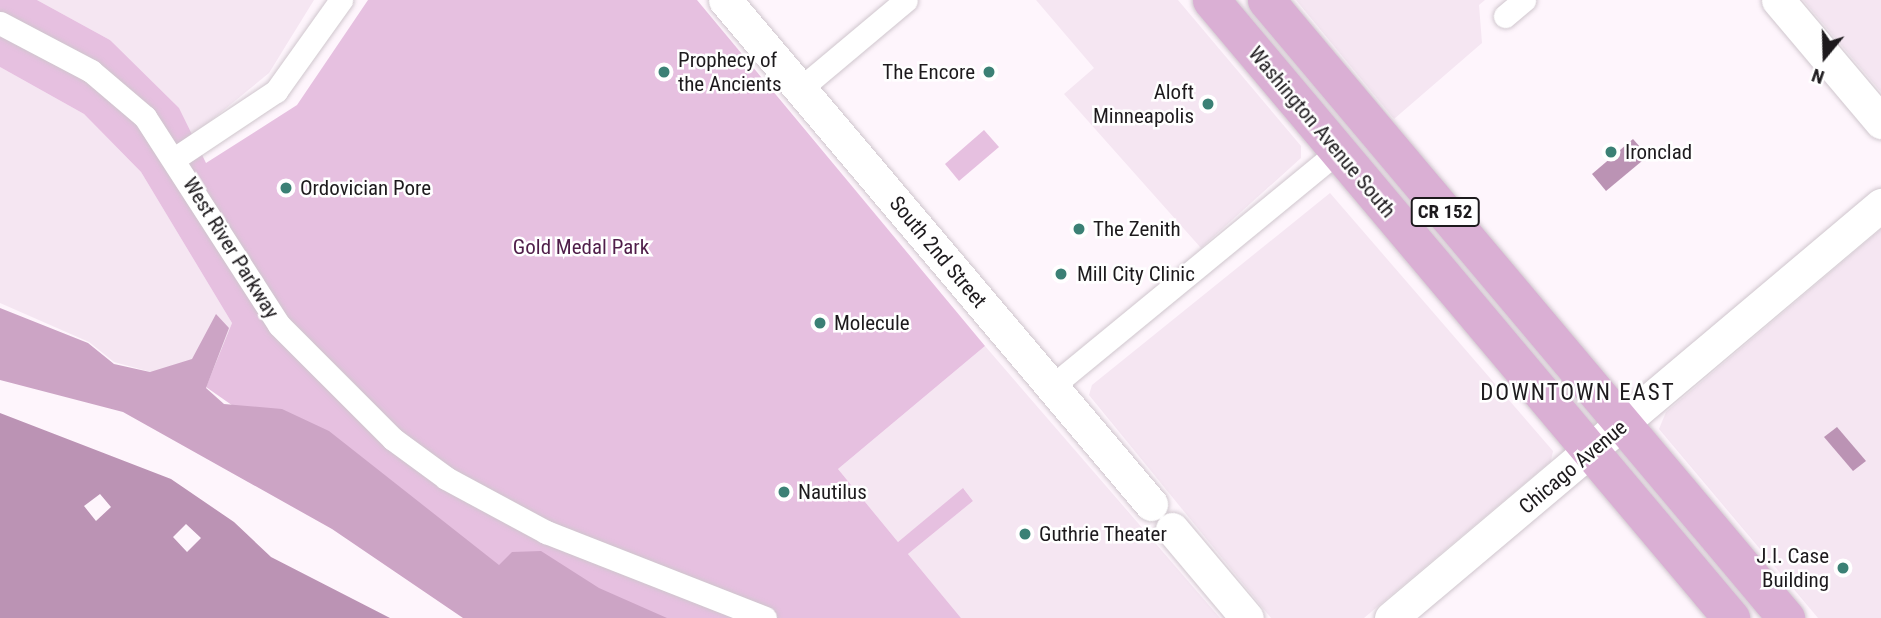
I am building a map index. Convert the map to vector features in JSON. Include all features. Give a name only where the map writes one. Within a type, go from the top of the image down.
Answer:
[{"type":"main road","name":"Washington Avenue South","points":[[1211,0],[1731,618]]},
{"type":"main road","name":"Washington Avenue South","points":[[1266,0],[1786,618]]},
{"type":"street","points":[[174,159],[276,92],[341,0]]},
{"type":"street","name":"South 2nd Street","points":[[725,0],[1150,504]]},
{"type":"street","points":[[800,89],[906,0]]},
{"type":"street","points":[[1505,16],[1524,0]]},
{"type":"street","points":[[1778,0],[1881,122]]},
{"type":"street","name":"West River Parkway","points":[[0,23],[57,49],[121,93],[174,159],[279,325],[393,439],[446,478],[546,532],[765,618]]},
{"type":"street","points":[[1051,387],[1338,151]]},
{"type":"street","name":"Chicago Avenue","points":[[1391,618],[1592,452],[1881,205]]},
{"type":"street","points":[[1172,529],[1247,618]]},
{"type":"shaded area","points":[[37,0],[314,0],[269,73],[192,136],[110,40]]},
{"type":"shaded area","points":[[1036,0],[1178,0],[1301,146],[1301,158],[1201,248],[1064,94],[1094,68]]},
{"type":"shaded area","points":[[1296,0],[1485,0],[1479,5],[1482,43],[1394,119]]},
{"type":"shaded area","points":[[1803,0],[1881,0],[1881,92]]},
{"type":"shaded area","points":[[0,67],[84,114],[141,172],[232,323],[206,387],[114,362],[89,342],[0,303]]},
{"type":"shaded area","points":[[1633,139],[1648,156],[1606,191],[1592,174]]},
{"type":"shaded area","points":[[1330,193],[1553,451],[1551,461],[1364,618],[1271,618],[1089,395],[1092,385]]},
{"type":"shaded area","points":[[1881,229],[1881,618],[1818,618],[1659,429],[1666,412]]},
{"type":"shaded area","points":[[0,308],[88,343],[114,364],[150,372],[192,359],[216,314],[229,328],[206,388],[224,404],[282,409],[329,431],[499,565],[512,552],[541,551],[599,588],[667,618],[463,618],[332,529],[123,412],[0,380]]},
{"type":"shaded area","points":[[985,346],[1220,618],[961,618],[908,554],[973,501],[964,489],[898,542],[838,469]]},
{"type":"shaded area","points":[[0,413],[171,479],[234,522],[271,557],[390,618],[0,618]],"holes":[[[100,494],[111,507],[96,521],[84,506]],[[186,524],[201,538],[187,552],[173,537]]]},
{"type":"shaded area","points":[[1837,427],[1866,461],[1853,471],[1824,437]]},
{"type":"green space","name":"Gold Medal Park","points":[[0,0],[37,0],[110,40],[179,108],[206,163],[297,105],[368,0],[697,0],[985,346],[838,469],[898,542],[963,488],[973,501],[908,554],[961,618],[537,618],[206,387],[232,323],[141,172],[84,114],[0,67]]},
{"type":"green space","points":[[984,130],[999,147],[959,181],[945,164]]},
{"type":"place","name":"Prophecy of the Ancients","points":[[664,72]]},
{"type":"place","name":"The Encore","points":[[989,72]]},
{"type":"place","name":"Aloft Minneapolis","points":[[1208,104]]},
{"type":"place","name":"Ironclad","points":[[1611,152]]},
{"type":"place","name":"Ordovician Pore","points":[[286,188]]},
{"type":"place","name":"The Zenith","points":[[1079,229]]},
{"type":"place","name":"Mill City Clinic","points":[[1061,274]]},
{"type":"place","name":"Molecule","points":[[820,323]]},
{"type":"place","name":"Nautilus","points":[[784,492]]},
{"type":"place","name":"Guthrie Theater","points":[[1025,534]]},
{"type":"place","name":"J.I. Case Building","points":[[1843,568]]},
{"type":"district","name":"DOWNTOWN EAST","points":[[1578,393]]}]
